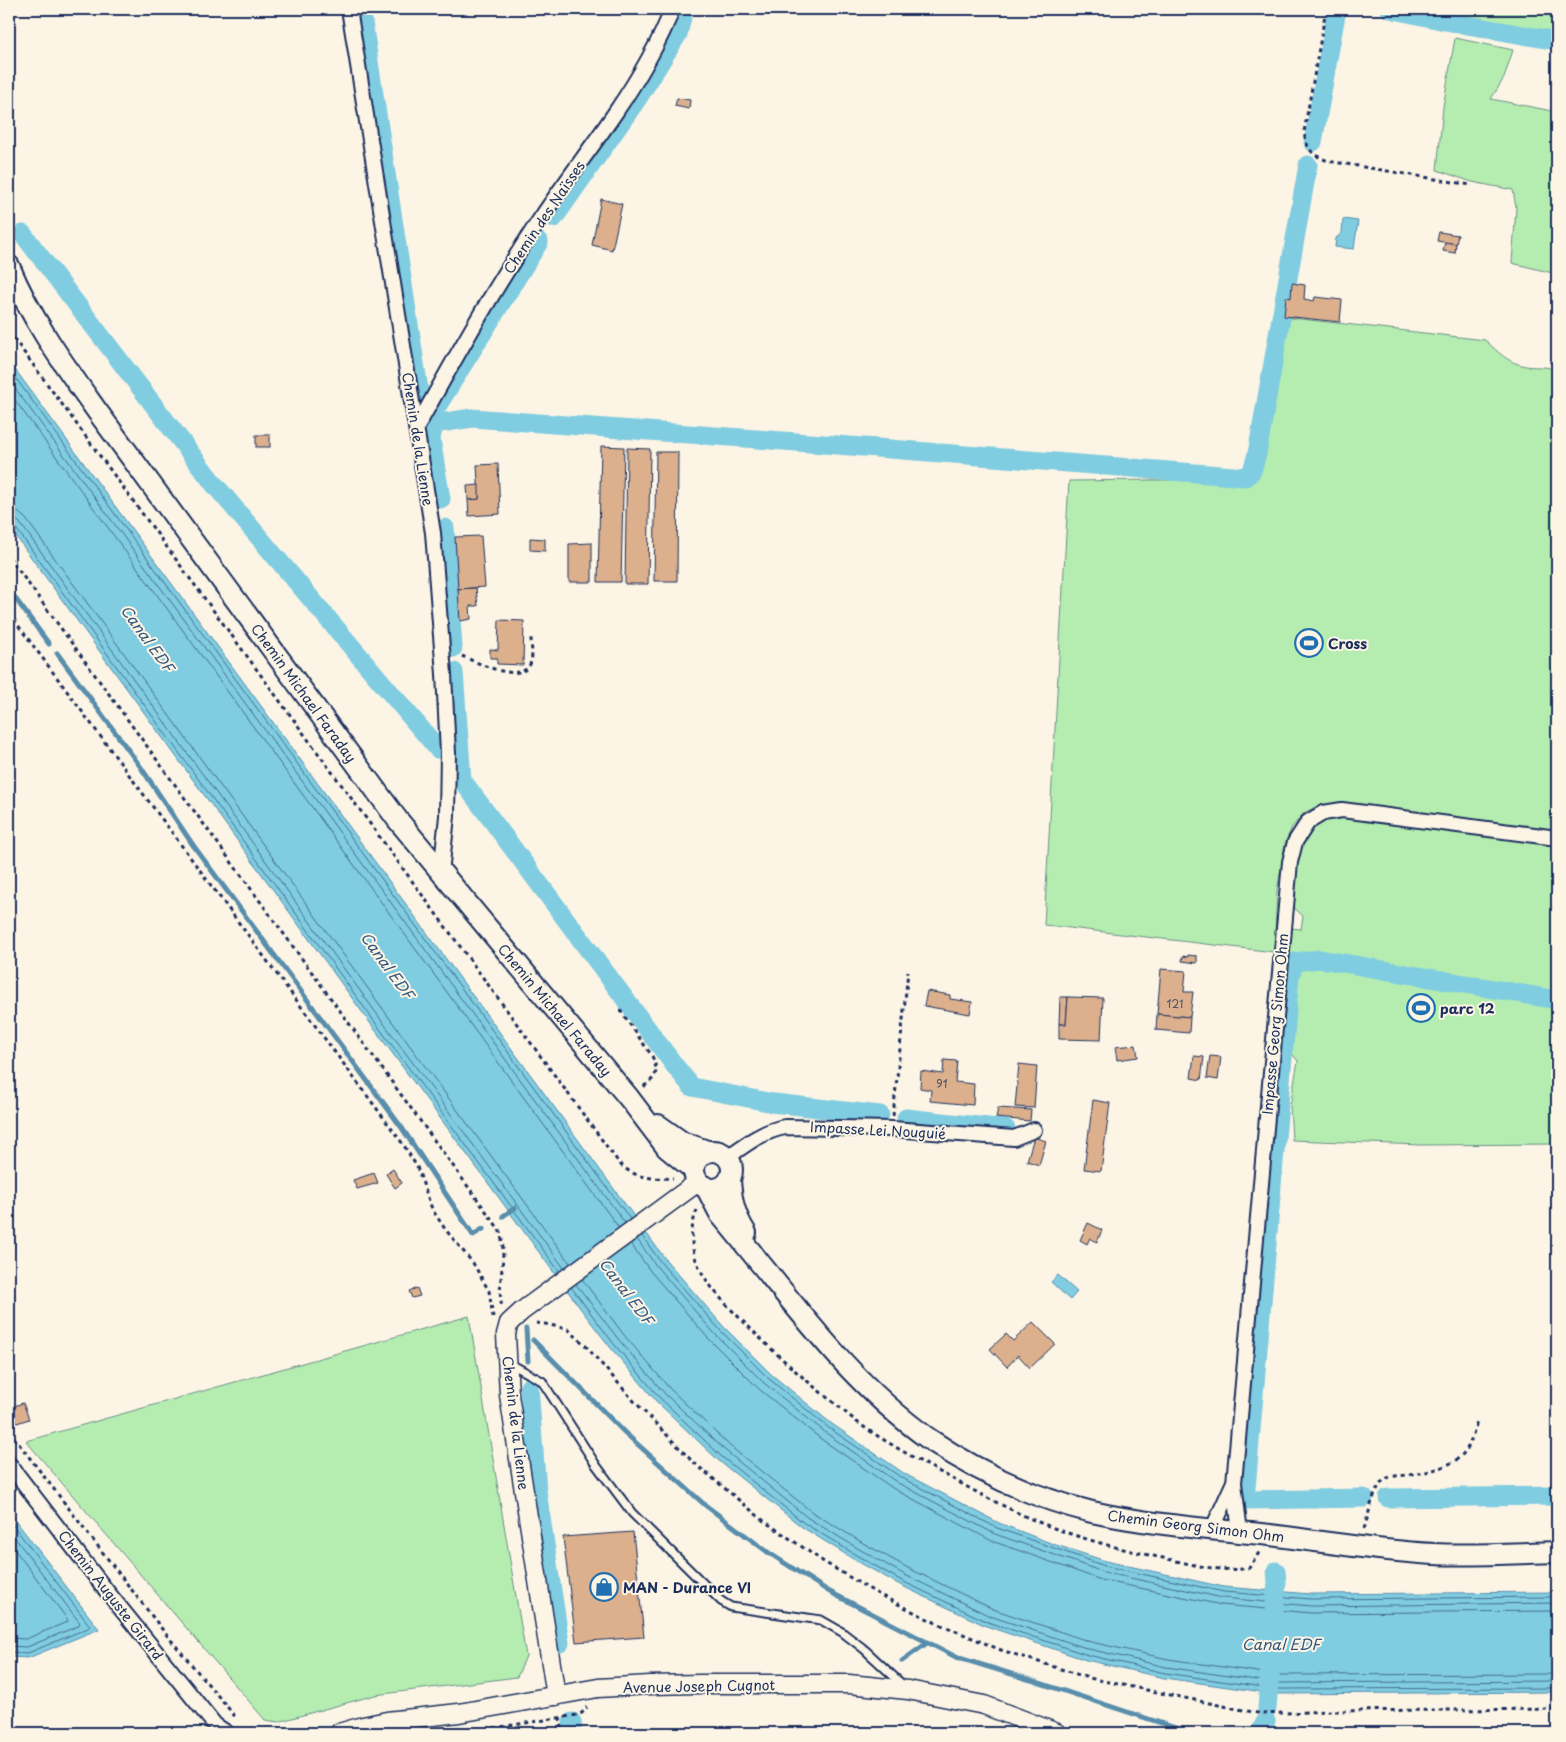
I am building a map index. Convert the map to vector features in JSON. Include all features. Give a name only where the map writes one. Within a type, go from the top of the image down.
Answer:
[{"type":"main road","name":"Chemin Michael Faraday","points":[[9,266],[34,319],[97,411],[397,819],[629,1098],[668,1148],[698,1179]]},
{"type":"main road","name":"Chemin Michael Faraday","points":[[629,1098],[671,1135],[682,1142],[707,1151]]},
{"type":"main road","points":[[707,1151],[718,1151],[728,1157],[733,1168],[727,1184],[717,1189],[698,1179],[697,1158],[707,1151]]},
{"type":"main road","name":"Chemin Georg Simon Ohm","points":[[698,1179],[720,1214],[838,1358],[861,1382],[908,1423],[931,1440],[968,1462],[1032,1493],[1071,1506],[1140,1520],[1212,1530],[1437,1554],[1557,1552]]},
{"type":"main road","name":"Chemin Georg Simon Ohm","points":[[730,1179],[732,1202],[737,1217],[771,1276]]},
{"type":"street","name":"Chemin de la Lienne","points":[[349,9],[433,533],[448,753],[447,816],[441,873]]},
{"type":"street","name":"Chemin des Naïsses","points":[[416,427],[465,340],[537,224],[618,110],[637,80],[658,42],[672,9]]},
{"type":"street","name":"Impasse Georg Simon Ohm","points":[[1240,1532],[1234,1483],[1288,876],[1295,842],[1303,828],[1314,818],[1331,811],[1342,810],[1557,838]]},
{"type":"street","name":"Impasse Lei Nouguié","points":[[728,1157],[756,1138],[777,1128],[798,1126],[892,1129],[1014,1138],[1034,1130]]},
{"type":"street","points":[[516,1317],[676,1200],[698,1179]]},
{"type":"street","name":"Chemin de la Lienne","points":[[516,1317],[506,1334],[509,1395],[556,1696]]},
{"type":"street","name":"Chemin Auguste Girard","points":[[9,1464],[216,1729],[227,1733]]},
{"type":"street","name":"Impasse Georg Simon Ohm","points":[[1212,1530],[1234,1483]]},
{"type":"street","name":"Avenue Joseph Cugnot","points":[[339,1733],[363,1726],[459,1713],[598,1688],[650,1685],[849,1684],[908,1690],[984,1705],[1057,1733]]},
{"type":"lane","points":[[507,1362],[542,1381],[596,1465],[632,1513],[720,1601],[731,1606],[821,1620],[842,1632],[864,1649],[908,1690]]},
{"type":"path","points":[[1326,9],[1304,132],[1306,146],[1316,156],[1328,161],[1471,185]]},
{"type":"path","points":[[9,332],[619,1163],[639,1177],[698,1179]]},
{"type":"path","points":[[9,557],[500,1229],[504,1240],[501,1300],[503,1309],[516,1317],[568,1329],[692,1461],[764,1521],[824,1562],[876,1593],[932,1622],[1001,1650],[1089,1678],[1262,1714],[1330,1711],[1557,1709]]},
{"type":"path","points":[[9,612],[403,1144],[417,1167],[432,1209],[445,1229],[473,1263]]},
{"type":"path","points":[[462,656],[496,670],[519,672],[526,669],[530,664],[531,638]]},
{"type":"path","points":[[892,1129],[908,971]]},
{"type":"path","points":[[620,1010],[652,1056],[656,1069],[653,1080],[629,1098]]},
{"type":"path","points":[[1358,1546],[1378,1489],[1383,1481],[1391,1476],[1415,1474],[1439,1467],[1460,1458],[1468,1447],[1477,1422]]},
{"type":"path","points":[[9,1431],[165,1633],[234,1715]]},
{"type":"path","points":[[462,1733],[577,1715],[582,1713],[588,1705]]},
{"type":"green space","points":[[1404,9],[1557,9],[1557,39],[1459,21]]},
{"type":"green space","points":[[1455,38],[1513,50],[1504,78],[1491,99],[1557,112],[1557,274],[1512,263],[1516,208],[1513,190],[1472,182],[1437,170],[1443,107]]},
{"type":"green space","name":"Cross","points":[[1284,317],[1485,340],[1504,356],[1520,365],[1550,368],[1557,371],[1557,831],[1370,806],[1319,805],[1304,813],[1292,827],[1285,844],[1277,891],[1274,952],[1044,925],[1069,481],[1246,479]]},
{"type":"green space","name":"parc 12","points":[[1346,813],[1557,842],[1557,1144],[1420,1145],[1292,1140],[1290,1106],[1298,1061],[1283,1041],[1290,928],[1301,929],[1303,916],[1291,905],[1295,869],[1301,846],[1313,827],[1325,819]]},
{"type":"green space","points":[[469,1316],[526,1656],[517,1677],[375,1695],[278,1722],[265,1720],[26,1441]]},
{"type":"green space","points":[[548,1727],[549,1733],[509,1733]]},
{"type":"water","points":[[1343,219],[1358,221],[1354,249],[1335,247],[1336,238],[1342,233]]},
{"type":"water","name":"Canal EDF","points":[[9,361],[666,1260],[723,1326],[771,1374],[832,1424],[905,1474],[999,1523],[1053,1544],[1106,1561],[1224,1587],[1311,1594],[1557,1592],[1557,1692],[1277,1694],[1164,1678],[1086,1660],[986,1626],[900,1585],[853,1559],[802,1527],[719,1461],[656,1401],[583,1312],[9,527]]},
{"type":"water","points":[[1058,1275],[1077,1292],[1070,1300],[1051,1282]]},
{"type":"water","points":[[9,1512],[99,1629],[28,1658],[9,1657]]},
{"type":"building","points":[[677,98],[690,100],[689,109],[675,106]]},
{"type":"building","points":[[601,199],[622,204],[612,250],[592,245]]},
{"type":"building","points":[[1439,232],[1458,235],[1456,244],[1437,241]]},
{"type":"building","points":[[1445,242],[1456,244],[1455,253],[1443,251]]},
{"type":"building","points":[[1292,283],[1305,285],[1304,299],[1314,301],[1315,297],[1342,300],[1340,322],[1284,316],[1286,297],[1291,298]]},
{"type":"building","points":[[256,435],[270,435],[270,447],[256,447]]},
{"type":"building","points":[[601,446],[624,447],[621,582],[598,582]]},
{"type":"building","points":[[627,448],[650,449],[648,584],[625,584]]},
{"type":"building","points":[[656,452],[678,452],[677,581],[654,581]]},
{"type":"building","points":[[498,464],[500,514],[469,516],[468,500],[479,499],[477,465]]},
{"type":"building","points":[[479,485],[479,499],[468,500],[467,486]]},
{"type":"building","points":[[481,536],[485,587],[458,589],[455,537]]},
{"type":"building","points":[[530,538],[545,539],[545,551],[530,550]]},
{"type":"building","points":[[592,543],[592,582],[569,582],[569,544]]},
{"type":"building","points":[[476,588],[478,606],[470,606],[471,619],[460,621],[458,589]]},
{"type":"building","points":[[499,620],[524,621],[523,665],[497,664],[497,658],[490,658],[490,649],[498,650]]},
{"type":"building","points":[[1188,955],[1197,956],[1197,963],[1182,961],[1183,956],[1188,957]]},
{"type":"building","points":[[1161,969],[1186,971],[1184,992],[1193,992],[1190,1017],[1157,1014]]},
{"type":"building","points":[[927,991],[950,995],[950,999],[972,1002],[970,1014],[924,1006]]},
{"type":"building","points":[[1060,997],[1068,997],[1066,1024],[1059,1024]]},
{"type":"building","points":[[1068,997],[1103,998],[1101,1040],[1059,1039],[1059,1024],[1066,1024]]},
{"type":"building","points":[[1157,1014],[1190,1017],[1189,1033],[1156,1030]]},
{"type":"building","points":[[1136,1045],[1138,1057],[1117,1060],[1115,1047]]},
{"type":"building","points":[[1194,1056],[1204,1057],[1201,1080],[1191,1078]]},
{"type":"building","points":[[1210,1056],[1221,1057],[1218,1080],[1207,1078]]},
{"type":"building","points":[[944,1060],[957,1061],[955,1082],[974,1084],[973,1105],[930,1101],[931,1090],[920,1088],[921,1071],[943,1074]]},
{"type":"building","points":[[1019,1064],[1037,1066],[1034,1108],[1015,1107]]},
{"type":"building","points":[[1093,1100],[1110,1103],[1101,1171],[1084,1169]]},
{"type":"building","points":[[998,1108],[1031,1110],[1030,1121],[996,1118]]},
{"type":"building","points":[[1034,1137],[1046,1141],[1039,1165],[1027,1161]]},
{"type":"building","points":[[393,1169],[402,1183],[395,1188],[386,1174]]},
{"type":"building","points":[[374,1173],[378,1183],[357,1189],[353,1180]]},
{"type":"building","points":[[1088,1223],[1102,1230],[1097,1242],[1090,1238],[1087,1244],[1080,1240]]},
{"type":"building","points":[[417,1288],[420,1296],[412,1298],[409,1291]]},
{"type":"building","points":[[1033,1322],[1055,1344],[1030,1368],[1018,1355],[1007,1367],[990,1349],[1006,1334],[1013,1341]]},
{"type":"building","points":[[23,1403],[29,1419],[17,1423],[9,1413],[9,1408]]},
{"type":"building","name":"MAN - Durance VI","points":[[633,1532],[644,1637],[576,1642],[563,1537]]},
{"type":"waterway","points":[[361,9],[421,403]]},
{"type":"waterway","points":[[554,218],[638,98],[678,34],[684,9]]},
{"type":"waterway","points":[[1313,142],[1337,9]]},
{"type":"waterway","points":[[1390,9],[1557,41]]},
{"type":"waterway","points":[[441,499],[431,439],[434,424],[472,418],[1246,477],[1252,471],[1257,454],[1308,165]]},
{"type":"waterway","points":[[23,234],[214,484],[438,749]]},
{"type":"waterway","points":[[434,424],[433,413],[539,242]]},
{"type":"waterway","points":[[445,528],[453,648]]},
{"type":"waterway","points":[[9,590],[49,644]]},
{"type":"waterway","points":[[57,653],[140,766],[193,845],[402,1128],[473,1235],[483,1229]]},
{"type":"waterway","points":[[454,672],[462,780],[675,1066],[692,1087],[778,1104]]},
{"type":"waterway","points":[[1364,1498],[1245,1500],[1290,976],[1295,962],[1320,959],[1557,1000]]},
{"type":"waterway","points":[[774,1103],[880,1115]]},
{"type":"waterway","points":[[906,1118],[1006,1129]]},
{"type":"waterway","points":[[503,1216],[515,1208]]},
{"type":"waterway","points":[[526,1329],[528,1361]]},
{"type":"waterway","points":[[533,1340],[624,1432],[705,1505],[769,1553],[828,1591],[956,1657],[1191,1733]]},
{"type":"waterway","points":[[529,1387],[537,1491],[560,1643]]},
{"type":"waterway","points":[[1388,1498],[1557,1496]]},
{"type":"waterway","points":[[1274,1616],[1276,1571]]},
{"type":"waterway","points":[[902,1661],[927,1643]]},
{"type":"waterway","points":[[1267,1709],[1270,1668]]},
{"type":"waterway","points":[[1259,1733],[1266,1721]]},
{"type":"waterway","points":[[572,1722],[573,1733]]},
{"type":"waterway","points":[[1521,1733],[1557,1732]]},
{"type":"place","name":"Cross","points":[[1309,643]]},
{"type":"place","name":"parc 12","points":[[1421,1008]]},
{"type":"place","name":"MAN - Durance VI","points":[[604,1587]]}]
